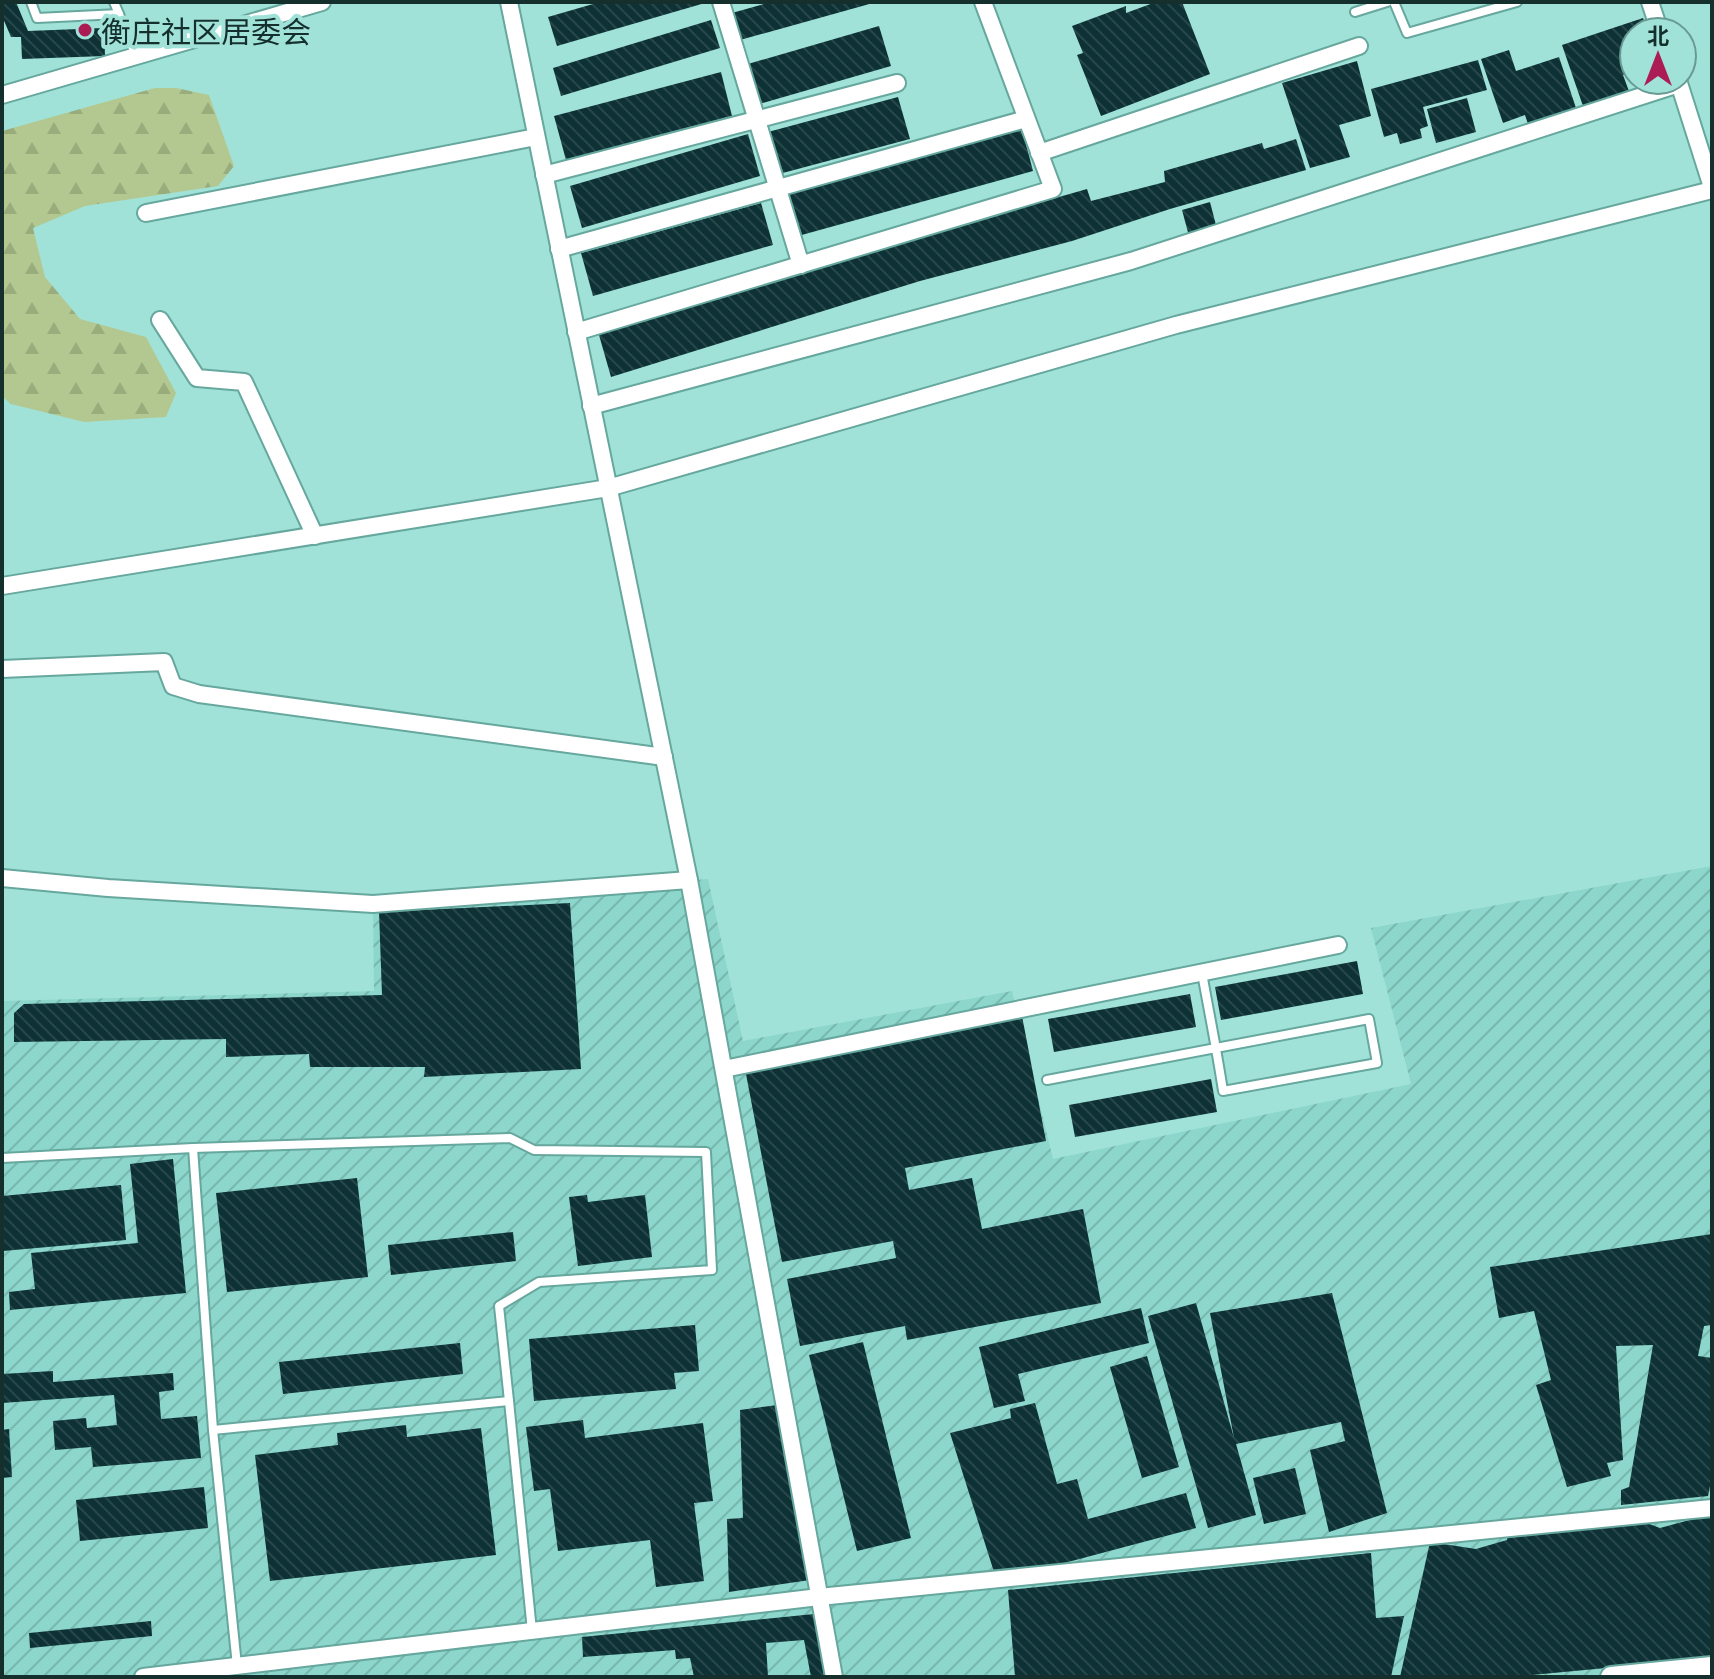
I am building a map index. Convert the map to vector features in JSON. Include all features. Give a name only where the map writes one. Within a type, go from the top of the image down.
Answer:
[{"type":"street","points":[[2,95],[322,2]]},
{"type":"street","points":[[509,2],[689,880],[834,1677]]},
{"type":"street","points":[[721,2],[801,265]]},
{"type":"street","points":[[576,332],[1053,189],[983,2]]},
{"type":"street","points":[[1039,153],[1359,46]]},
{"type":"street","points":[[544,175],[897,83]]},
{"type":"street","points":[[591,406],[1131,261],[1635,96]]},
{"type":"street","points":[[2,586],[608,488],[1176,325],[1712,189],[1682,96]]},
{"type":"street","points":[[559,249],[1026,119]]},
{"type":"street","points":[[146,213],[536,137]]},
{"type":"street","points":[[160,320],[197,378],[244,382],[315,536]]},
{"type":"street","points":[[2,669],[164,662],[173,686],[199,694],[664,757]]},
{"type":"street","points":[[2,878],[108,888],[373,904],[689,880]]},
{"type":"street","points":[[724,1069],[1338,945]]},
{"type":"street","points":[[143,1677],[819,1597],[1712,1508]]},
{"type":"street","points":[[1611,1677],[1712,1667]]},
{"type":"lane","points":[[31,2],[37,18],[119,14]]},
{"type":"lane","points":[[114,2],[136,56]]},
{"type":"lane","points":[[1355,12],[1387,2]]},
{"type":"lane","points":[[1394,2],[1407,33],[1517,2]]},
{"type":"lane","points":[[1047,1080],[1216,1048],[1369,1019],[1377,1063],[1223,1091],[1216,1048],[1202,973]]},
{"type":"lane","points":[[2,1158],[193,1148],[510,1138],[534,1150],[706,1152],[712,1270],[539,1282],[499,1306],[532,1631]]},
{"type":"lane","points":[[193,1148],[213,1430],[237,1666]]},
{"type":"lane","points":[[213,1430],[509,1401]]},
{"type":"shaded area","points":[[1712,866],[1712,1677],[2,1677],[2,1001],[374,991],[373,904],[708,879],[743,1041],[1012,991],[1053,1159],[1411,1084],[1371,928]]},
{"type":"green space","points":[[155,88],[176,88],[209,95],[234,166],[218,186],[85,206],[33,228],[45,277],[80,319],[146,337],[176,393],[166,417],[84,422],[11,404],[2,396],[2,131]]},
{"type":"building","name":"衡庄社区居委会","points":[[2,2],[16,2],[28,31],[104,28],[105,56],[22,59],[21,37],[11,37],[2,16]]},
{"type":"building","points":[[600,2],[705,3],[557,46],[548,17]]},
{"type":"building","points":[[771,2],[873,3],[740,40],[732,13]]},
{"type":"building","points":[[1156,2],[1182,2],[1210,74],[1101,116],[1077,55],[1083,53],[1072,26],[1126,6],[1126,13]]},
{"type":"building","points":[[711,20],[720,48],[561,96],[553,68]]},
{"type":"building","points":[[879,26],[891,66],[759,104],[748,64]]},
{"type":"building","points":[[1618,26],[1618,96],[1624,96],[1584,109],[1562,45]]},
{"type":"building","points":[[1509,50],[1516,71],[1559,57],[1577,111],[1529,127],[1525,115],[1503,123],[1481,59]]},
{"type":"building","points":[[1478,60],[1487,90],[1423,107],[1428,126],[1420,129],[1422,138],[1400,144],[1397,133],[1384,137],[1371,89]]},
{"type":"building","points":[[1357,61],[1371,116],[1339,125],[1350,157],[1310,168],[1282,83]]},
{"type":"building","points":[[721,72],[732,116],[566,160],[554,116]]},
{"type":"building","points":[[898,97],[910,139],[779,174],[768,132]]},
{"type":"building","points":[[1467,98],[1476,132],[1436,143],[1427,109]]},
{"type":"building","points":[[1022,129],[1033,171],[798,236],[787,194]]},
{"type":"building","points":[[748,134],[760,176],[582,228],[570,186]]},
{"type":"building","points":[[1296,139],[1306,170],[1072,241],[920,281],[611,377],[597,328],[1087,189],[1091,201],[1165,182],[1164,171],[1262,143],[1264,149]]},
{"type":"building","points":[[1210,202],[1217,229],[1189,236],[1182,210]]},
{"type":"building","points":[[761,203],[773,245],[593,296],[581,253]]},
{"type":"building","points":[[570,903],[581,1069],[424,1077],[425,1067],[310,1067],[309,1054],[226,1057],[226,1039],[14,1042],[14,1013],[24,1004],[382,995],[379,912]]},
{"type":"building","points":[[1357,961],[1363,994],[1221,1020],[1215,987]]},
{"type":"building","points":[[1190,994],[1196,1027],[1054,1052],[1048,1019]]},
{"type":"building","points":[[1022,1016],[1046,1141],[905,1168],[909,1190],[972,1178],[982,1229],[1083,1209],[1101,1303],[907,1340],[905,1326],[800,1346],[787,1279],[896,1258],[893,1241],[782,1262],[745,1069]]},
{"type":"building","points":[[1211,1079],[1217,1112],[1075,1137],[1069,1105]]},
{"type":"building","points":[[173,1159],[186,1293],[10,1310],[9,1292],[35,1289],[31,1253],[138,1243],[130,1164]]},
{"type":"building","points":[[357,1178],[368,1277],[227,1292],[216,1193]]},
{"type":"building","points":[[121,1185],[126,1240],[3,1251],[2,1196]]},
{"type":"building","points":[[587,1195],[588,1202],[645,1195],[652,1257],[578,1266],[569,1197]]},
{"type":"building","points":[[513,1232],[516,1261],[391,1275],[388,1245]]},
{"type":"building","points":[[1712,1234],[1712,1325],[1704,1326],[1698,1356],[1712,1358],[1712,1476],[1708,1496],[1621,1505],[1621,1490],[1629,1487],[1653,1345],[1616,1346],[1623,1460],[1607,1463],[1611,1476],[1567,1487],[1536,1385],[1551,1380],[1534,1311],[1499,1318],[1490,1267]]},
{"type":"building","points":[[1332,1293],[1387,1513],[1329,1532],[1310,1450],[1345,1441],[1341,1422],[1236,1444],[1256,1515],[1208,1528],[1148,1316],[1196,1303],[1234,1438],[1210,1313]]},
{"type":"building","points":[[1141,1308],[1149,1343],[1018,1374],[1025,1401],[994,1408],[979,1347]]},
{"type":"building","points":[[695,1325],[699,1371],[674,1373],[676,1389],[534,1401],[529,1339]]},
{"type":"building","points":[[863,1342],[911,1538],[857,1551],[809,1355]]},
{"type":"building","points":[[460,1343],[463,1374],[283,1394],[279,1362]]},
{"type":"building","points":[[1147,1356],[1179,1467],[1142,1478],[1110,1367]]},
{"type":"building","points":[[53,1371],[53,1382],[173,1373],[174,1390],[159,1392],[161,1419],[197,1416],[201,1458],[93,1467],[91,1447],[55,1450],[53,1421],[86,1418],[87,1428],[117,1425],[114,1395],[2,1403],[2,1374]]},
{"type":"building","points":[[1035,1403],[1057,1484],[1077,1479],[1088,1519],[1186,1493],[1196,1528],[1053,1566],[994,1572],[950,1433],[1011,1418],[1010,1409]]},
{"type":"building","points":[[778,1405],[810,1580],[729,1592],[727,1519],[743,1518],[740,1410]]},
{"type":"building","points":[[583,1420],[585,1438],[703,1423],[713,1501],[694,1503],[704,1581],[656,1587],[650,1540],[558,1551],[550,1489],[534,1491],[526,1427]]},
{"type":"building","points":[[406,1425],[407,1437],[481,1428],[496,1555],[270,1581],[255,1455],[338,1445],[337,1433]]},
{"type":"building","points":[[9,1429],[12,1477],[2,1478],[2,1430]]},
{"type":"building","points":[[1295,1468],[1306,1514],[1264,1524],[1253,1478]]},
{"type":"building","points":[[204,1487],[208,1528],[80,1541],[76,1500]]},
{"type":"building","points":[[1712,1514],[1712,1658],[1510,1677],[1400,1677],[1430,1542],[1476,1549],[1507,1540],[1508,1534],[1636,1519],[1660,1528]]},
{"type":"building","points":[[1371,1553],[1376,1618],[1404,1616],[1391,1677],[1015,1677],[1008,1590]]},
{"type":"building","points":[[814,1614],[826,1677],[811,1677],[804,1640],[766,1643],[768,1677],[694,1677],[690,1658],[676,1659],[675,1650],[583,1657],[582,1637]]},
{"type":"building","points":[[151,1621],[152,1636],[30,1648],[29,1633]]},
{"type":"place","name":"衡庄社区居委会","points":[[85,30]]}]
